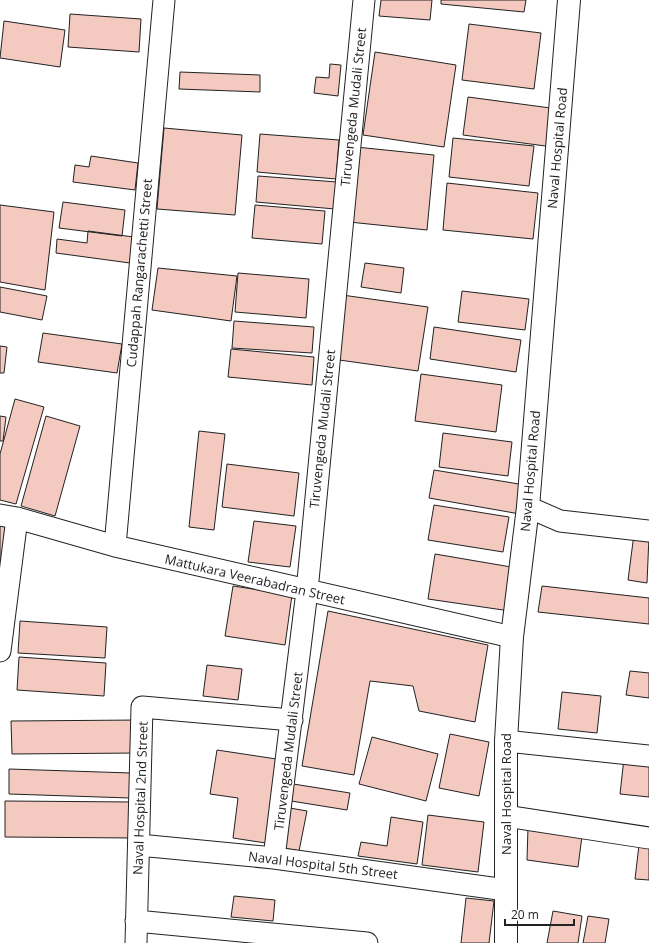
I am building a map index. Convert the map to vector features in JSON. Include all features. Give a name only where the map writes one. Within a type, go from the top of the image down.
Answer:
[{"type":"street","name":"Cudappah Rangarachetti Street","points":[[115,546],[164,0]]},
{"type":"street","name":"Tiruvengeda Mudali Street","points":[[274,858],[307,591],[364,0]]},
{"type":"street","name":"Naval Hospital Road","points":[[506,943],[506,741],[512,637],[528,507],[569,0]]},
{"type":"street","points":[[528,507],[560,521],[649,531]]},
{"type":"street","name":"Mattukara Veerabadran Street","points":[[8,516],[115,546],[512,637]]},
{"type":"street","points":[[0,651],[8,516]]},
{"type":"street","name":"Naval Hospital 2nd Street","points":[[136,943],[142,707],[292,720]]},
{"type":"street","points":[[506,741],[649,756]]},
{"type":"street","points":[[506,816],[649,838]]},
{"type":"street","name":"Naval Hospital 5th Street","points":[[138,845],[274,858],[506,890]]},
{"type":"street","points":[[136,921],[367,943]]},
{"type":"building","points":[[381,0],[432,0],[430,20],[379,16]]},
{"type":"building","points":[[441,0],[526,0],[524,12],[441,4]]},
{"type":"building","points":[[70,14],[141,19],[139,52],[68,47]]},
{"type":"building","points":[[4,21],[65,30],[60,67],[0,58]]},
{"type":"building","points":[[469,24],[541,33],[534,89],[462,80]]},
{"type":"building","points":[[375,52],[456,65],[444,147],[363,135]]},
{"type":"building","points":[[330,64],[341,65],[338,96],[314,93],[316,77],[329,78]]},
{"type":"building","points":[[180,72],[260,75],[260,92],[179,89]]},
{"type":"building","points":[[468,97],[558,109],[553,147],[463,135]]},
{"type":"building","points":[[164,128],[242,135],[235,215],[157,209]]},
{"type":"building","points":[[260,134],[339,140],[336,179],[257,172]]},
{"type":"building","points":[[453,138],[534,146],[529,186],[449,177]]},
{"type":"building","points":[[356,147],[434,155],[427,230],[349,222]]},
{"type":"building","points":[[91,156],[138,163],[135,190],[73,182],[75,165],[89,167]]},
{"type":"building","points":[[258,176],[337,182],[335,209],[256,202]]},
{"type":"building","points":[[447,183],[538,193],[533,239],[443,230]]},
{"type":"building","points":[[63,202],[125,210],[122,236],[59,228]]},
{"type":"building","points":[[0,205],[54,212],[45,290],[0,282]]},
{"type":"building","points":[[255,205],[325,211],[322,244],[252,238]]},
{"type":"building","points":[[88,231],[134,237],[130,263],[56,253],[57,239],[87,243]]},
{"type":"building","points":[[365,263],[404,268],[401,293],[361,287]]},
{"type":"building","points":[[158,268],[237,276],[231,321],[152,310]]},
{"type":"building","points":[[238,273],[309,279],[306,318],[235,312]]},
{"type":"building","points":[[0,287],[47,296],[42,320],[0,312]]},
{"type":"building","points":[[462,291],[529,299],[525,330],[458,322]]},
{"type":"building","points":[[342,295],[428,307],[418,371],[332,359]]},
{"type":"building","points":[[234,321],[314,327],[312,353],[232,348]]},
{"type":"building","points":[[434,327],[521,340],[516,372],[430,359]]},
{"type":"building","points":[[43,333],[122,344],[117,373],[38,362]]},
{"type":"building","points":[[0,346],[7,347],[4,373],[0,373]]},
{"type":"building","points":[[231,349],[314,357],[312,385],[228,377]]},
{"type":"building","points":[[421,374],[502,385],[496,432],[415,421]]},
{"type":"building","points":[[15,399],[44,407],[16,504],[0,500],[0,454]]},
{"type":"building","points":[[0,416],[6,417],[3,441],[0,441]]},
{"type":"building","points":[[46,416],[80,426],[55,516],[21,506]]},
{"type":"building","points":[[199,431],[225,434],[214,530],[189,527]]},
{"type":"building","points":[[443,433],[512,442],[508,476],[439,467]]},
{"type":"building","points":[[227,464],[299,473],[294,516],[222,507]]},
{"type":"building","points":[[434,470],[525,485],[520,514],[429,498]]},
{"type":"building","points":[[434,505],[509,517],[503,552],[428,540]]},
{"type":"building","points":[[0,521],[9,522],[3,563],[0,563]]},
{"type":"building","points":[[254,521],[296,526],[290,567],[248,562]]},
{"type":"building","points":[[634,534],[649,536],[647,583],[628,580]]},
{"type":"building","points":[[435,554],[517,568],[510,611],[428,599]]},
{"type":"building","points":[[233,586],[292,595],[285,645],[225,636]]},
{"type":"building","points":[[542,586],[649,598],[649,624],[538,612]]},
{"type":"building","points":[[328,611],[488,645],[475,722],[419,711],[413,686],[370,681],[354,775],[302,766]]},
{"type":"building","points":[[20,621],[107,627],[105,658],[18,653]]},
{"type":"building","points":[[19,657],[106,663],[104,696],[17,690]]},
{"type":"building","points":[[207,665],[242,669],[238,700],[203,696]]},
{"type":"building","points":[[630,671],[649,673],[649,698],[626,695]]},
{"type":"building","points":[[562,692],[601,696],[597,733],[558,729]]},
{"type":"building","points":[[139,720],[139,753],[12,754],[11,721]]},
{"type":"building","points":[[450,734],[489,742],[479,796],[439,788]]},
{"type":"building","points":[[372,737],[438,754],[426,801],[359,784]]},
{"type":"building","points":[[217,750],[283,760],[272,844],[233,838],[238,798],[210,794]]},
{"type":"building","points":[[624,758],[649,760],[649,797],[620,794]]},
{"type":"building","points":[[9,769],[131,773],[130,798],[9,794]]},
{"type":"building","points":[[287,783],[350,793],[347,810],[285,800]]},
{"type":"building","points":[[5,801],[134,802],[133,838],[5,837]]},
{"type":"building","points":[[290,808],[307,811],[299,851],[283,848]]},
{"type":"building","points":[[428,815],[484,822],[478,872],[422,865]]},
{"type":"building","points":[[391,817],[423,822],[417,864],[358,856],[361,842],[387,846]]},
{"type":"building","points":[[528,827],[582,836],[578,867],[527,860]]},
{"type":"building","points":[[639,845],[649,847],[649,880],[635,879]]},
{"type":"building","points":[[234,896],[275,900],[273,921],[231,917]]},
{"type":"building","points":[[466,898],[494,901],[489,943],[461,943]]},
{"type":"building","points":[[553,911],[582,916],[578,943],[547,943]]},
{"type":"building","points":[[588,916],[609,919],[605,943],[583,943]]}]
